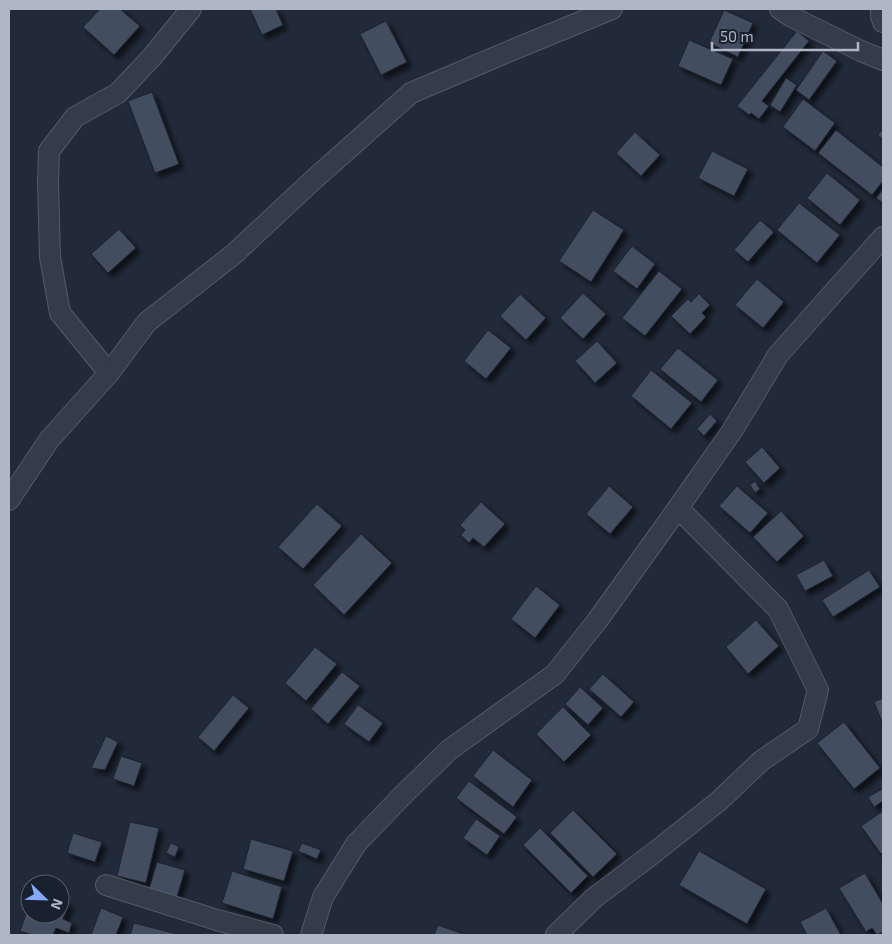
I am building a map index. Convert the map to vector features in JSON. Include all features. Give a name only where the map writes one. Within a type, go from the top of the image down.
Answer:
[{"type":"street","points":[[109,373],[60,314],[50,257],[49,151],[75,117],[118,93],[152,58],[190,9]]},
{"type":"street","points":[[9,500],[49,440],[109,373],[147,322],[234,254],[312,181],[411,93],[612,9]]},
{"type":"street","points":[[780,9],[792,17],[883,60]]},
{"type":"street","points":[[881,9],[883,22]]},
{"type":"street","points":[[311,935],[323,897],[356,844],[449,750],[555,674],[597,621],[732,431],[778,354],[883,237]]},
{"type":"street","points":[[556,935],[594,898],[719,801],[761,762],[808,729],[818,690],[778,609],[678,508]]},
{"type":"street","points":[[106,885],[217,920],[274,935]]},
{"type":"building","points":[[100,9],[120,9],[140,26],[114,55],[83,27]]},
{"type":"building","points":[[250,9],[276,9],[283,25],[262,35]]},
{"type":"building","points":[[724,10],[753,23],[738,57],[709,43]]},
{"type":"building","points":[[386,21],[407,62],[381,75],[360,34]]},
{"type":"building","points":[[797,31],[809,41],[762,101],[769,106],[759,119],[751,113],[749,115],[737,106]]},
{"type":"building","points":[[689,40],[733,59],[721,85],[678,66]]},
{"type":"building","points":[[823,51],[837,61],[809,100],[796,90]]},
{"type":"building","points":[[786,78],[797,85],[780,112],[770,105]]},
{"type":"building","points":[[152,92],[179,164],[155,173],[128,101]]},
{"type":"building","points":[[803,99],[835,123],[815,151],[783,127]]},
{"type":"building","points":[[883,129],[883,139],[878,135]]},
{"type":"building","points":[[836,130],[883,167],[883,181],[872,195],[818,153]]},
{"type":"building","points":[[635,132],[660,155],[641,176],[616,153]]},
{"type":"building","points":[[712,151],[748,169],[734,196],[698,178]]},
{"type":"building","points":[[827,173],[860,200],[840,225],[807,198]]},
{"type":"building","points":[[883,189],[883,203],[876,198]]},
{"type":"building","points":[[799,203],[840,235],[817,263],[777,230]]},
{"type":"building","points":[[593,210],[624,230],[591,282],[559,261]]},
{"type":"building","points":[[760,220],[774,232],[748,262],[734,250]]},
{"type":"building","points":[[119,229],[136,248],[108,273],[91,254]]},
{"type":"building","points":[[632,246],[655,264],[637,289],[613,271]]},
{"type":"building","points":[[659,271],[682,289],[645,336],[622,318]]},
{"type":"building","points":[[757,279],[784,302],[763,328],[735,305]]},
{"type":"building","points":[[583,293],[606,314],[583,339],[560,318]]},
{"type":"building","points":[[520,294],[546,318],[526,340],[500,316]]},
{"type":"building","points":[[699,294],[710,305],[702,313],[706,317],[690,334],[671,316],[688,299],[691,302]]},
{"type":"building","points":[[488,330],[511,348],[486,379],[464,361]]},
{"type":"building","points":[[597,341],[617,363],[595,383],[575,361]]},
{"type":"building","points":[[678,348],[718,380],[701,402],[660,369]]},
{"type":"building","points":[[651,370],[692,403],[671,429],[631,396]]},
{"type":"building","points":[[710,414],[717,421],[704,436],[697,429]]},
{"type":"building","points":[[762,447],[780,468],[764,483],[745,462]]},
{"type":"building","points":[[755,481],[760,489],[755,493],[750,485]]},
{"type":"building","points":[[609,486],[633,507],[610,534],[586,514]]},
{"type":"building","points":[[737,486],[768,513],[750,533],[719,506]]},
{"type":"building","points":[[481,502],[505,524],[484,547],[473,538],[469,543],[461,535],[465,530],[460,525]]},
{"type":"building","points":[[317,504],[342,526],[303,569],[278,547]]},
{"type":"building","points":[[781,511],[804,536],[777,562],[753,537]]},
{"type":"building","points":[[361,534],[392,563],[344,615],[313,585]]},
{"type":"building","points":[[824,560],[833,576],[805,591],[796,575]]},
{"type":"building","points":[[869,570],[880,587],[833,617],[822,600]]},
{"type":"building","points":[[536,586],[560,605],[535,638],[511,619]]},
{"type":"building","points":[[756,620],[779,646],[748,674],[726,647]]},
{"type":"building","points":[[315,647],[337,664],[306,701],[285,683]]},
{"type":"building","points":[[342,672],[360,686],[328,724],[311,709]]},
{"type":"building","points":[[603,674],[634,702],[621,717],[589,689]]},
{"type":"building","points":[[580,687],[603,708],[588,725],[565,704]]},
{"type":"building","points":[[233,695],[249,708],[214,751],[198,737]]},
{"type":"building","points":[[883,698],[883,724],[874,702]]},
{"type":"building","points":[[358,705],[383,723],[369,742],[344,724]]},
{"type":"building","points":[[563,707],[591,735],[564,762],[536,734]]},
{"type":"building","points":[[844,722],[880,768],[854,789],[817,743]]},
{"type":"building","points":[[106,736],[118,742],[105,770],[91,768]]},
{"type":"building","points":[[493,750],[532,780],[513,807],[473,776]]},
{"type":"building","points":[[121,756],[142,763],[134,786],[113,779]]},
{"type":"building","points":[[469,781],[517,817],[504,834],[456,798]]},
{"type":"building","points":[[882,789],[883,801],[874,807],[868,797]]},
{"type":"building","points":[[573,810],[617,854],[593,877],[550,833]]},
{"type":"building","points":[[883,811],[883,852],[881,854],[861,826]]},
{"type":"building","points":[[476,819],[500,836],[487,855],[463,838]]},
{"type":"building","points":[[130,822],[159,828],[146,883],[117,876]]},
{"type":"building","points":[[540,828],[588,876],[571,893],[523,845]]},
{"type":"building","points":[[73,833],[102,842],[95,862],[67,853]]},
{"type":"building","points":[[251,839],[293,851],[284,881],[243,869]]},
{"type":"building","points":[[171,843],[179,847],[175,857],[166,853]]},
{"type":"building","points":[[302,843],[321,850],[317,859],[298,851]]},
{"type":"building","points":[[699,851],[766,889],[747,924],[679,885]]},
{"type":"building","points":[[157,862],[185,870],[177,897],[149,889]]},
{"type":"building","points":[[232,871],[282,887],[273,919],[222,903]]},
{"type":"building","points":[[865,873],[883,904],[883,932],[877,935],[872,928],[866,932],[839,888]]},
{"type":"building","points":[[101,908],[123,917],[116,935],[91,935]]},
{"type":"building","points":[[826,908],[841,935],[807,935],[800,922]]},
{"type":"building","points":[[72,923],[69,933],[56,928],[53,935],[32,935],[20,931],[22,924]]},
{"type":"building","points":[[134,923],[181,935],[130,935]]},
{"type":"building","points":[[438,925],[466,935],[434,935]]}]
